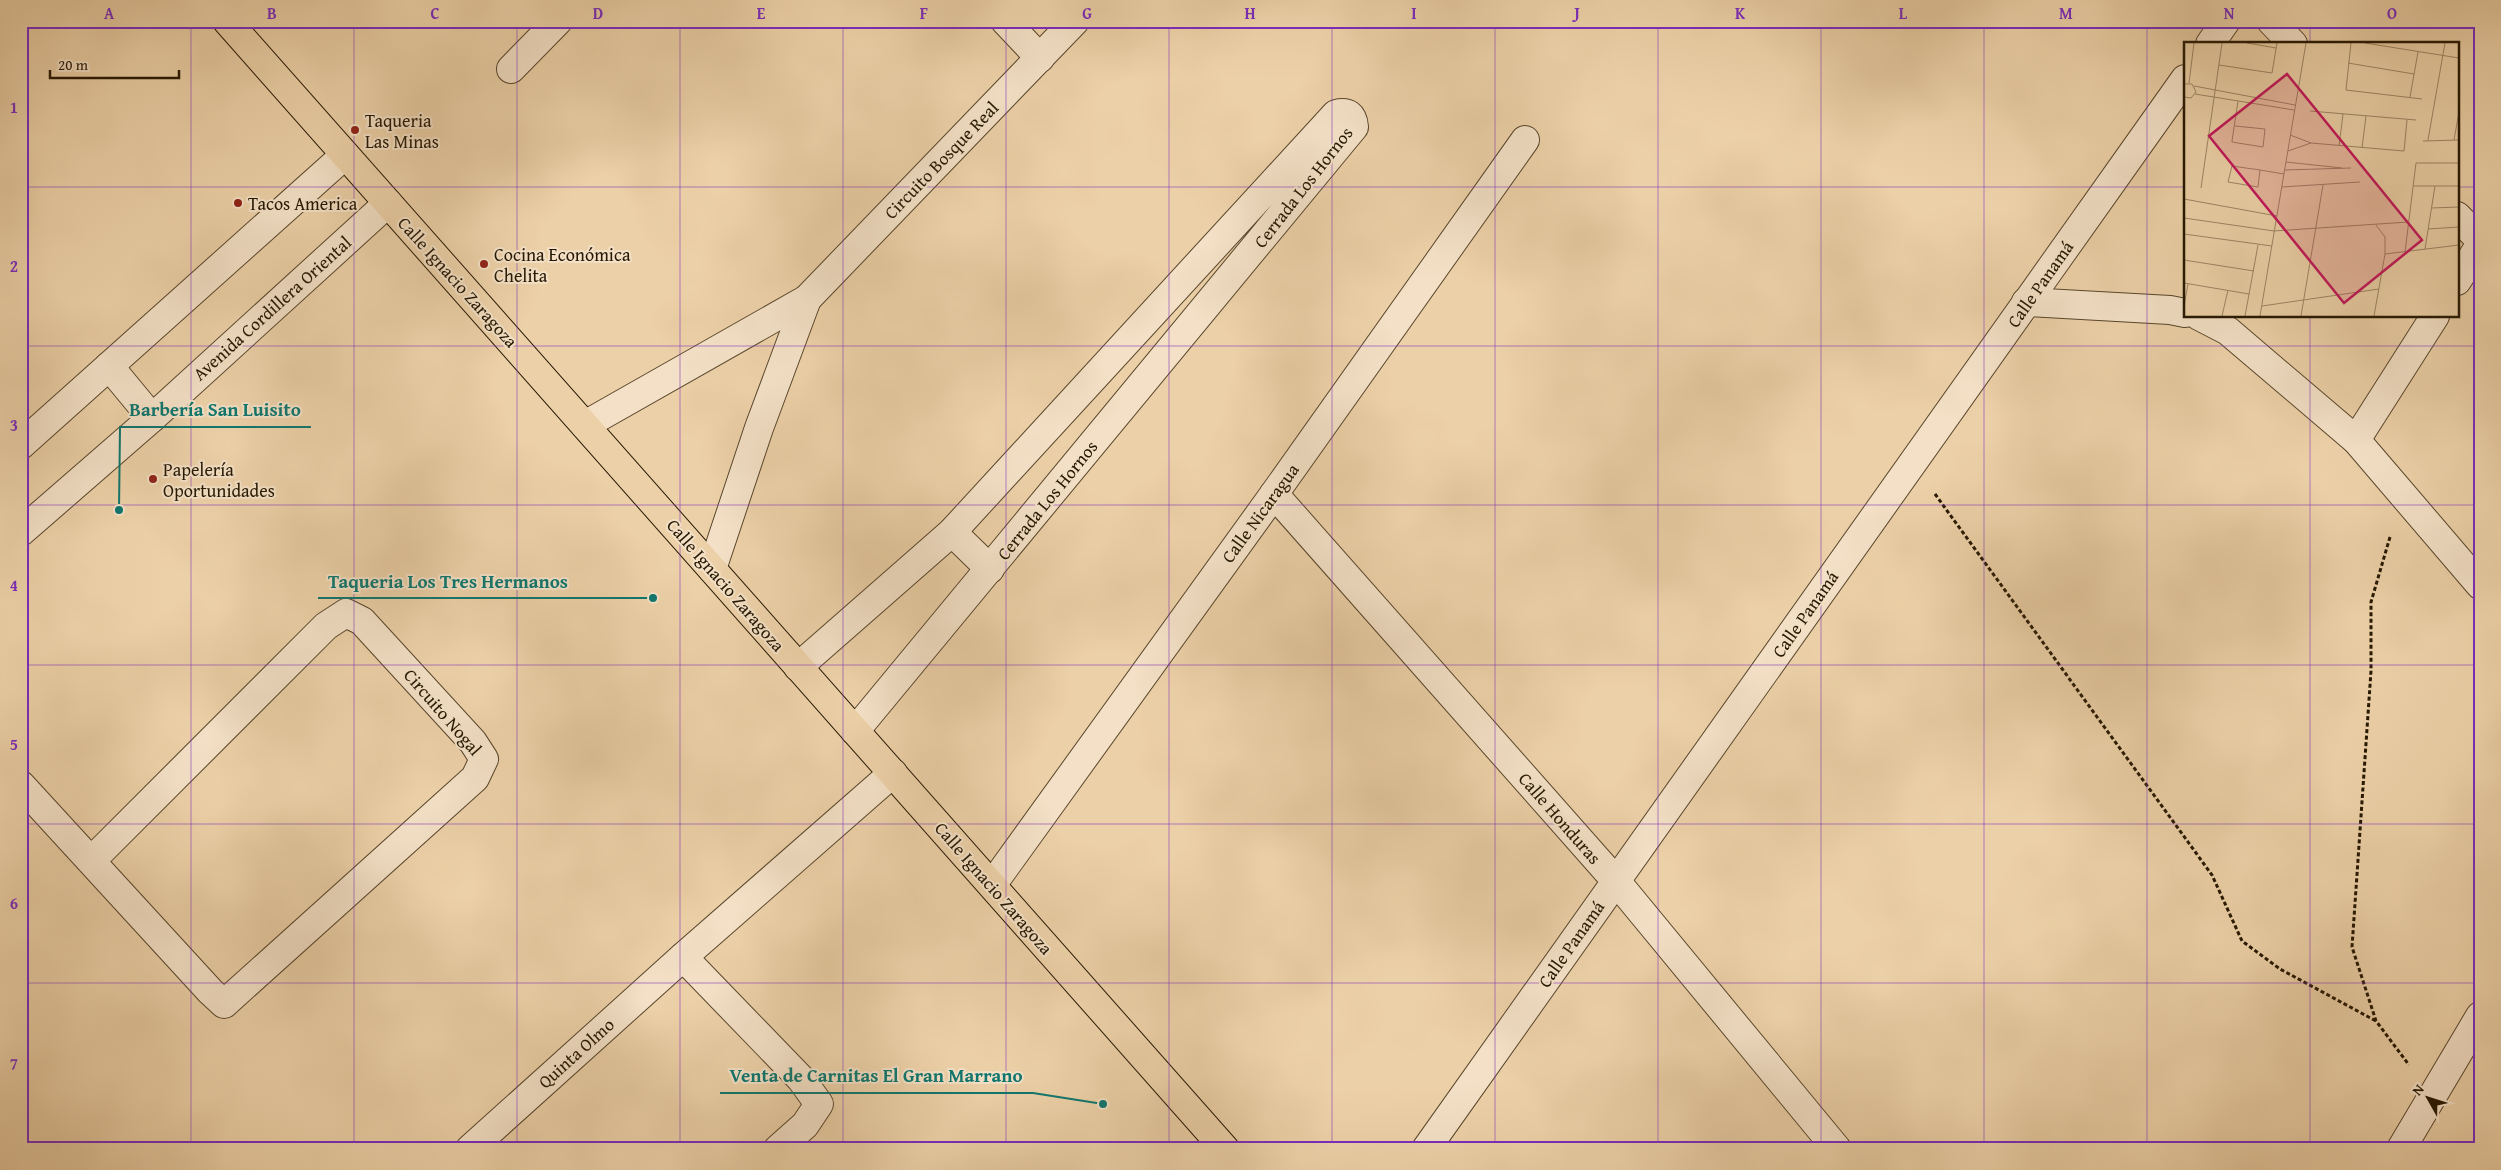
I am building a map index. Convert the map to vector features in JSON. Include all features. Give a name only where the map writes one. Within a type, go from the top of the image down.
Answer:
[{"type":"main road","name":"Calle Ignacio Zaragoza","points":[[227,21],[992,885],[1221,1148]]},
{"type":"street","points":[[511,69],[558,21]]},
{"type":"street","points":[[1005,21],[1040,58]]},
{"type":"street","name":"Circuito Bosque Real","points":[[585,425],[807,299],[1075,21]]},
{"type":"street","points":[[2211,42],[2226,21]]},
{"type":"street","points":[[2271,21],[2291,42]]},
{"type":"street","name":"Calle Panamá","points":[[1426,1149],[2184,81]]},
{"type":"street","name":"Cerrada Los Hornos","points":[[798,667],[952,532],[1336,114],[1344,112],[1350,114],[1354,119],[1354,127],[855,731]]},
{"type":"street","name":"Calle Nicaragua","points":[[992,885],[1274,494],[1525,140]]},
{"type":"street","points":[[21,445],[345,155]]},
{"type":"street","name":"Avenida Cordillera Oriental","points":[[21,532],[152,418],[388,203]]},
{"type":"street","points":[[2458,217],[2480,240]]},
{"type":"street","points":[[2458,279],[2480,245]]},
{"type":"street","name":"Circuito Bosque Real","points":[[712,569],[759,428],[807,299]]},
{"type":"street","points":[[2026,302],[2170,310],[2184,313]]},
{"type":"street","points":[[2203,318],[2228,331],[2356,440],[2480,585]]},
{"type":"street","points":[[2356,440],[2434,318]]},
{"type":"street","points":[[109,366],[152,418]]},
{"type":"street","name":"Calle Honduras","points":[[1274,494],[1616,881],[1838,1149]]},
{"type":"street","name":"Cerrada Los Hornos","points":[[952,532],[990,569]]},
{"type":"street","name":"Circuito Nogal","points":[[21,785],[91,861],[224,1004],[475,778],[484,759],[473,742],[362,621],[346,613],[326,626],[91,861]]},
{"type":"street","name":"Quinta Olmo","points":[[470,1149],[683,956],[893,773]]},
{"type":"street","points":[[683,956],[801,1079],[819,1104],[805,1125],[778,1149]]},
{"type":"street","points":[[2401,1149],[2480,1016]]},
{"type":"path","points":[[1912,464],[2212,875],[2242,941],[2280,969],[2376,1021]]},
{"type":"path","points":[[2402,495],[2371,602],[2371,671],[2352,947],[2376,1021],[2432,1096]]},
{"type":"place","name":"Taqueria Las Minas","points":[[355,130]]},
{"type":"place","name":"Tacos America","points":[[238,203]]},
{"type":"place","name":"Cocina Económica Chelita","points":[[484,264]]},
{"type":"place","name":"Papelería Oportunidades","points":[[153,479]]},
{"type":"place","name":"Barbería San Luisito","points":[[119,510]]},
{"type":"place","name":"Taqueria Los Tres Hermanos","points":[[653,598]]},
{"type":"place","name":"Venta de Carnitas El Gran Marrano","points":[[1103,1104]]}]
